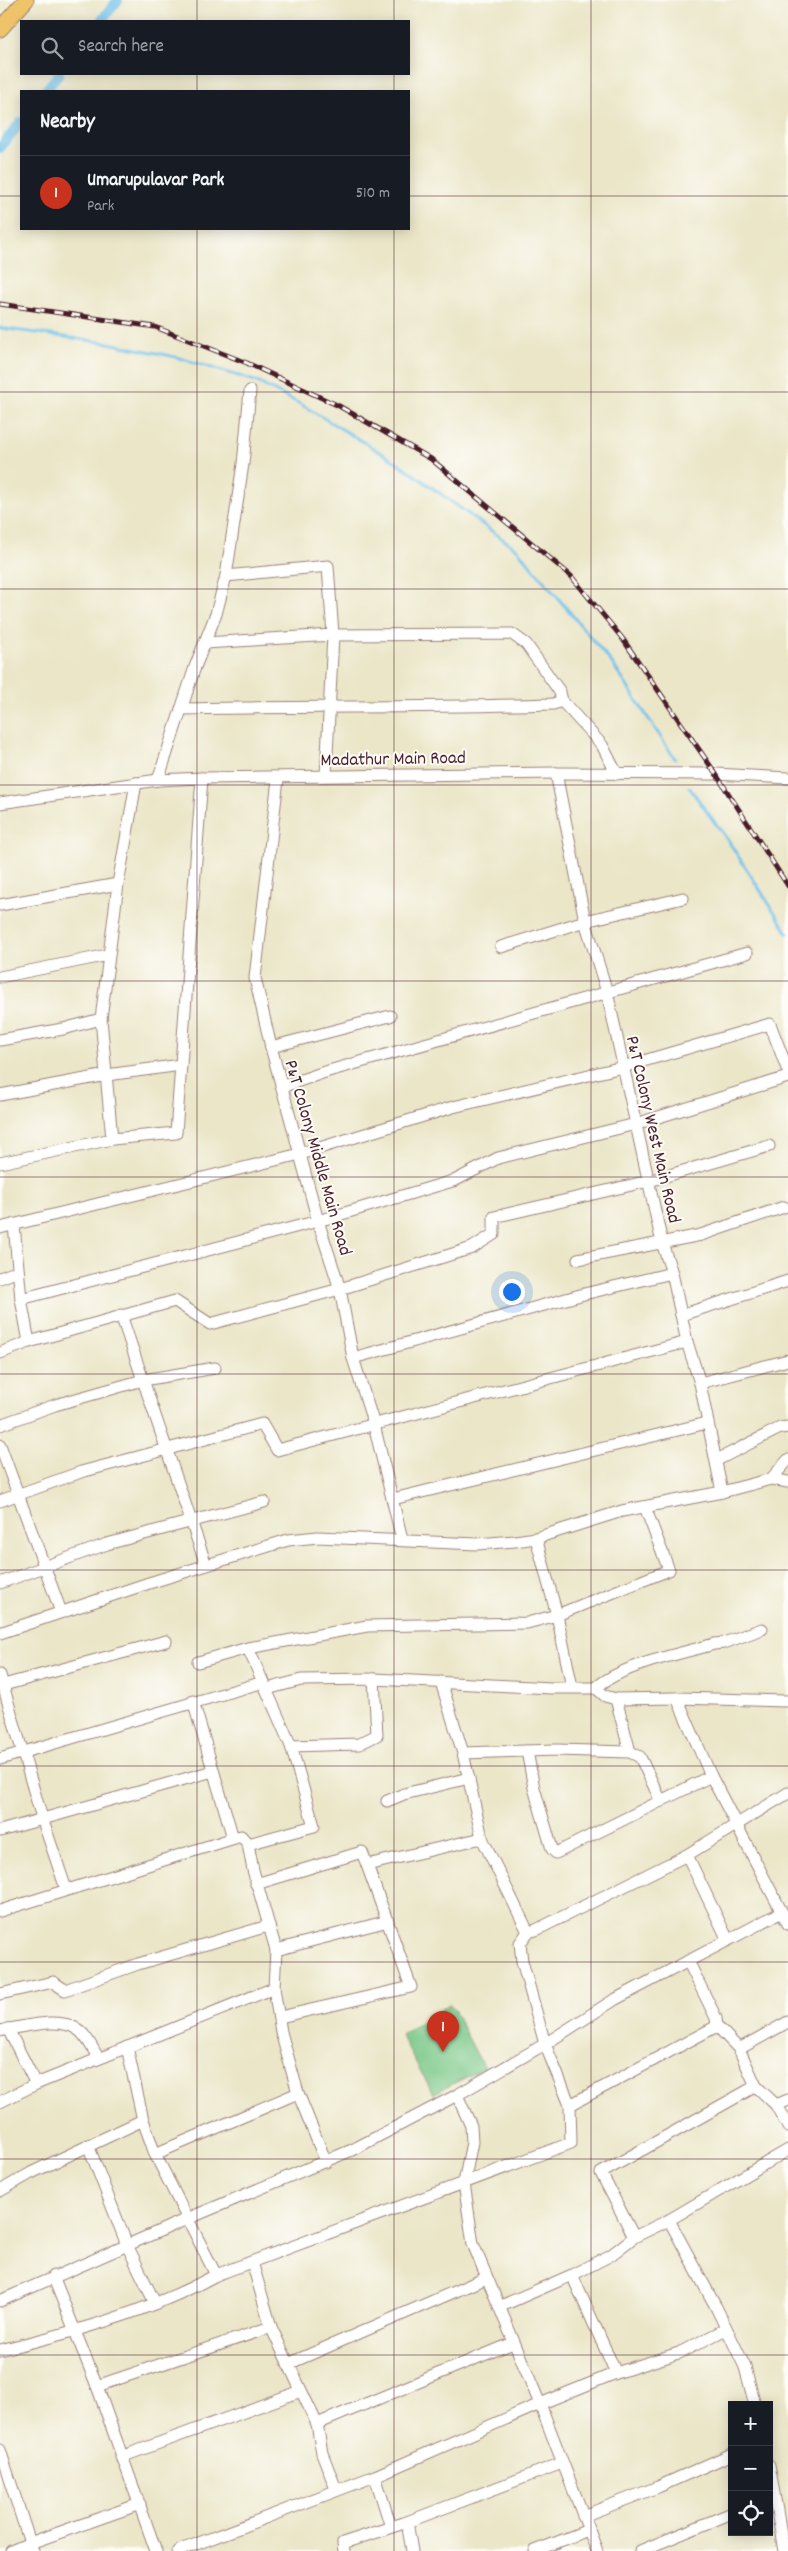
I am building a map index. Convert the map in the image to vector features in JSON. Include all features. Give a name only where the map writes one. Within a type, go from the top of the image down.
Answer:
[{"type":"main road","points":[[0,29],[26,0]]},
{"type":"street","points":[[158,780],[181,709],[216,614],[226,576],[243,464],[250,391]]},
{"type":"street","points":[[226,576],[328,566],[333,635],[326,775]]},
{"type":"street","points":[[205,643],[333,635],[512,634],[526,644],[560,692],[562,701],[602,745],[617,774]]},
{"type":"street","points":[[181,709],[436,705],[460,707],[553,704],[562,701]]},
{"type":"street","name":"Madathur Main Road","points":[[0,803],[158,780],[202,778],[278,779],[326,775],[556,773],[716,774],[788,778]]},
{"type":"street","name":"P&T Colony West Main Road","points":[[556,773],[585,921],[607,992],[662,1243],[672,1273],[687,1342],[700,1383],[722,1492]]},
{"type":"street","points":[[0,1163],[112,1139],[176,1133],[202,778]]},
{"type":"street","name":"P&T Colony Middle Main Road","points":[[278,779],[255,978],[281,1087],[318,1221],[340,1289],[353,1358],[374,1426],[402,1539]]},
{"type":"street","points":[[112,1139],[101,1019],[118,884],[136,784]]},
{"type":"street","points":[[0,905],[118,884]]},
{"type":"street","points":[[501,947],[585,921],[683,898]]},
{"type":"street","points":[[281,1087],[325,1072],[747,953]]},
{"type":"street","points":[[0,977],[108,955]]},
{"type":"street","points":[[271,1047],[390,1016]]},
{"type":"street","points":[[0,1040],[63,1029],[101,1019]]},
{"type":"street","points":[[0,1228],[300,1154],[453,1107],[623,1067],[770,1024],[788,1071]]},
{"type":"street","points":[[0,1094],[181,1064]]},
{"type":"street","points":[[21,1299],[318,1221],[456,1180],[498,1158],[636,1124],[788,1077]]},
{"type":"street","points":[[0,1353],[29,1342],[175,1301],[210,1324],[340,1289],[472,1248],[494,1234],[494,1217],[649,1181],[769,1146]]},
{"type":"street","points":[[578,1260],[701,1235],[784,1207]]},
{"type":"street","points":[[14,1225],[21,1299],[29,1342]]},
{"type":"street","points":[[0,1278],[18,1272]]},
{"type":"street","points":[[353,1358],[584,1294],[672,1273]]},
{"type":"street","points":[[681,1315],[788,1281]]},
{"type":"street","points":[[120,1315],[206,1565]]},
{"type":"street","points":[[0,1501],[81,1472],[262,1424],[277,1450],[374,1426],[687,1342]]},
{"type":"street","points":[[700,1383],[788,1360]]},
{"type":"street","points":[[0,1425],[55,1405],[143,1380],[215,1368]]},
{"type":"street","points":[[393,1499],[707,1423]]},
{"type":"street","points":[[716,1460],[780,1428],[788,1427]]},
{"type":"street","points":[[0,1444],[61,1612]]},
{"type":"street","points":[[772,1479],[788,1460]]},
{"type":"street","points":[[0,1633],[288,1540],[318,1536],[477,1544],[536,1538],[622,1511],[722,1492],[772,1479],[788,1482]]},
{"type":"street","points":[[0,1583],[107,1544],[264,1502]]},
{"type":"street","points":[[198,1662],[248,1648],[367,1626],[527,1623],[557,1615],[669,1570],[645,1506]]},
{"type":"street","points":[[536,1538],[557,1615],[572,1687]]},
{"type":"street","points":[[596,1688],[606,1679],[627,1670],[714,1644],[724,1643],[762,1628]]},
{"type":"street","points":[[66,1890],[1,1682],[166,1642]]},
{"type":"street","points":[[248,1648],[291,1746],[314,1826],[248,1844]]},
{"type":"street","points":[[291,1746],[359,1744],[377,1735],[374,1679]]},
{"type":"street","points":[[0,1758],[193,1700],[301,1680],[374,1679],[551,1688],[596,1688],[605,1696],[616,1699],[677,1698],[788,1701]]},
{"type":"street","points":[[441,1682],[469,1778],[482,1838],[528,1932]]},
{"type":"street","points":[[677,1698],[711,1776],[788,1924]]},
{"type":"street","points":[[616,1699],[630,1752]]},
{"type":"street","points":[[193,1700],[233,1838]]},
{"type":"street","points":[[527,1751],[534,1788],[552,1849],[556,1852],[711,1776]]},
{"type":"street","points":[[462,1752],[630,1752],[640,1757],[661,1801]]},
{"type":"street","points":[[0,1831],[213,1771]]},
{"type":"street","points":[[387,1801],[404,1794],[469,1778]]},
{"type":"street","points":[[0,2350],[76,2332],[155,2303],[196,2286],[216,2275],[571,2143],[570,2105],[545,2044],[522,1961],[520,1943],[528,1932],[536,1930],[687,1855],[788,1793]]},
{"type":"street","points":[[0,1911],[241,1836],[248,1844],[256,1884],[276,1950],[276,1984],[274,1988],[281,2032],[298,2093],[326,2162]]},
{"type":"street","points":[[367,1865],[482,1838]]},
{"type":"street","points":[[256,1884],[362,1852],[411,1987],[280,2017]]},
{"type":"street","points":[[687,1855],[728,1940]]},
{"type":"street","points":[[0,2301],[53,2276],[326,2162],[458,2095],[545,2044],[614,2000],[782,1912]]},
{"type":"street","points":[[276,1950],[388,1921]]},
{"type":"street","points":[[0,1994],[53,1982],[65,1990],[138,1964],[268,1926]]},
{"type":"street","points":[[688,1961],[716,2018],[717,2026],[739,2049],[756,2086],[776,2105],[788,2127]]},
{"type":"street","points":[[0,2102],[98,2057],[274,1988]]},
{"type":"street","points":[[739,2049],[788,2022]]},
{"type":"street","points":[[36,2084],[4,2030],[38,2024],[68,2024],[79,2029],[98,2057]]},
{"type":"street","points":[[570,2105],[717,2026]]},
{"type":"street","points":[[127,2047],[143,2120],[155,2154],[216,2275]]},
{"type":"street","points":[[634,2237],[600,2173],[756,2086]]},
{"type":"street","points":[[155,2154],[298,2093]]},
{"type":"street","points":[[458,2095],[471,2126],[472,2142],[464,2183],[473,2244],[486,2278],[501,2306],[513,2343],[540,2404],[597,2551]]},
{"type":"street","points":[[776,2105],[788,2100]]},
{"type":"street","points":[[0,2191],[88,2145],[143,2120]]},
{"type":"street","points":[[88,2145],[127,2245],[155,2303]]},
{"type":"street","points":[[501,2306],[572,2275],[611,2255],[634,2237],[668,2220],[788,2150]]},
{"type":"street","points":[[668,2220],[745,2367],[754,2401]]},
{"type":"street","points":[[252,2262],[271,2327],[317,2424],[322,2453],[336,2490]]},
{"type":"street","points":[[572,2275],[616,2373]]},
{"type":"street","points":[[53,2276],[97,2386],[156,2551]]},
{"type":"street","points":[[288,2364],[486,2278]]},
{"type":"street","points":[[97,2386],[271,2327]]},
{"type":"street","points":[[178,2551],[375,2476],[616,2373],[679,2353],[726,2329]]},
{"type":"street","points":[[317,2424],[513,2343]]},
{"type":"street","points":[[121,2457],[301,2391]]},
{"type":"street","points":[[0,2450],[5,2479],[31,2547]]},
{"type":"street","points":[[583,2516],[658,2487],[728,2456]]},
{"type":"street","points":[[344,2551],[343,2543],[407,2522],[562,2463]]},
{"type":"street","points":[[375,2476],[391,2527]]},
{"type":"street","points":[[773,2482],[778,2503],[784,2551]]},
{"type":"street","points":[[11,2551],[31,2547],[140,2504]]},
{"type":"street","points":[[640,2551],[728,2515]]},
{"type":"street","points":[[407,2522],[412,2551]]},
{"type":"street","points":[[535,2551],[588,2530]]},
{"type":"green space","points":[[449,2004],[456,2010],[455,2013],[484,2068],[433,2094],[401,2035]]},
{"type":"waterway","points":[[102,20],[118,0]]},
{"type":"waterway","points":[[46,90],[58,75]]},
{"type":"waterway","points":[[0,148],[20,123]]},
{"type":"waterway","points":[[0,328],[108,343],[176,357],[255,381],[302,405],[398,463],[518,550],[612,663],[675,759]]},
{"type":"waterway","points":[[689,787],[729,842],[788,933]]},
{"type":"railway","points":[[0,304],[155,327],[247,363],[339,406],[431,459],[571,576],[622,638],[716,774],[788,886]]},
{"type":"place","name":"Umarupulavar Park","points":[[443,2052]]}]
